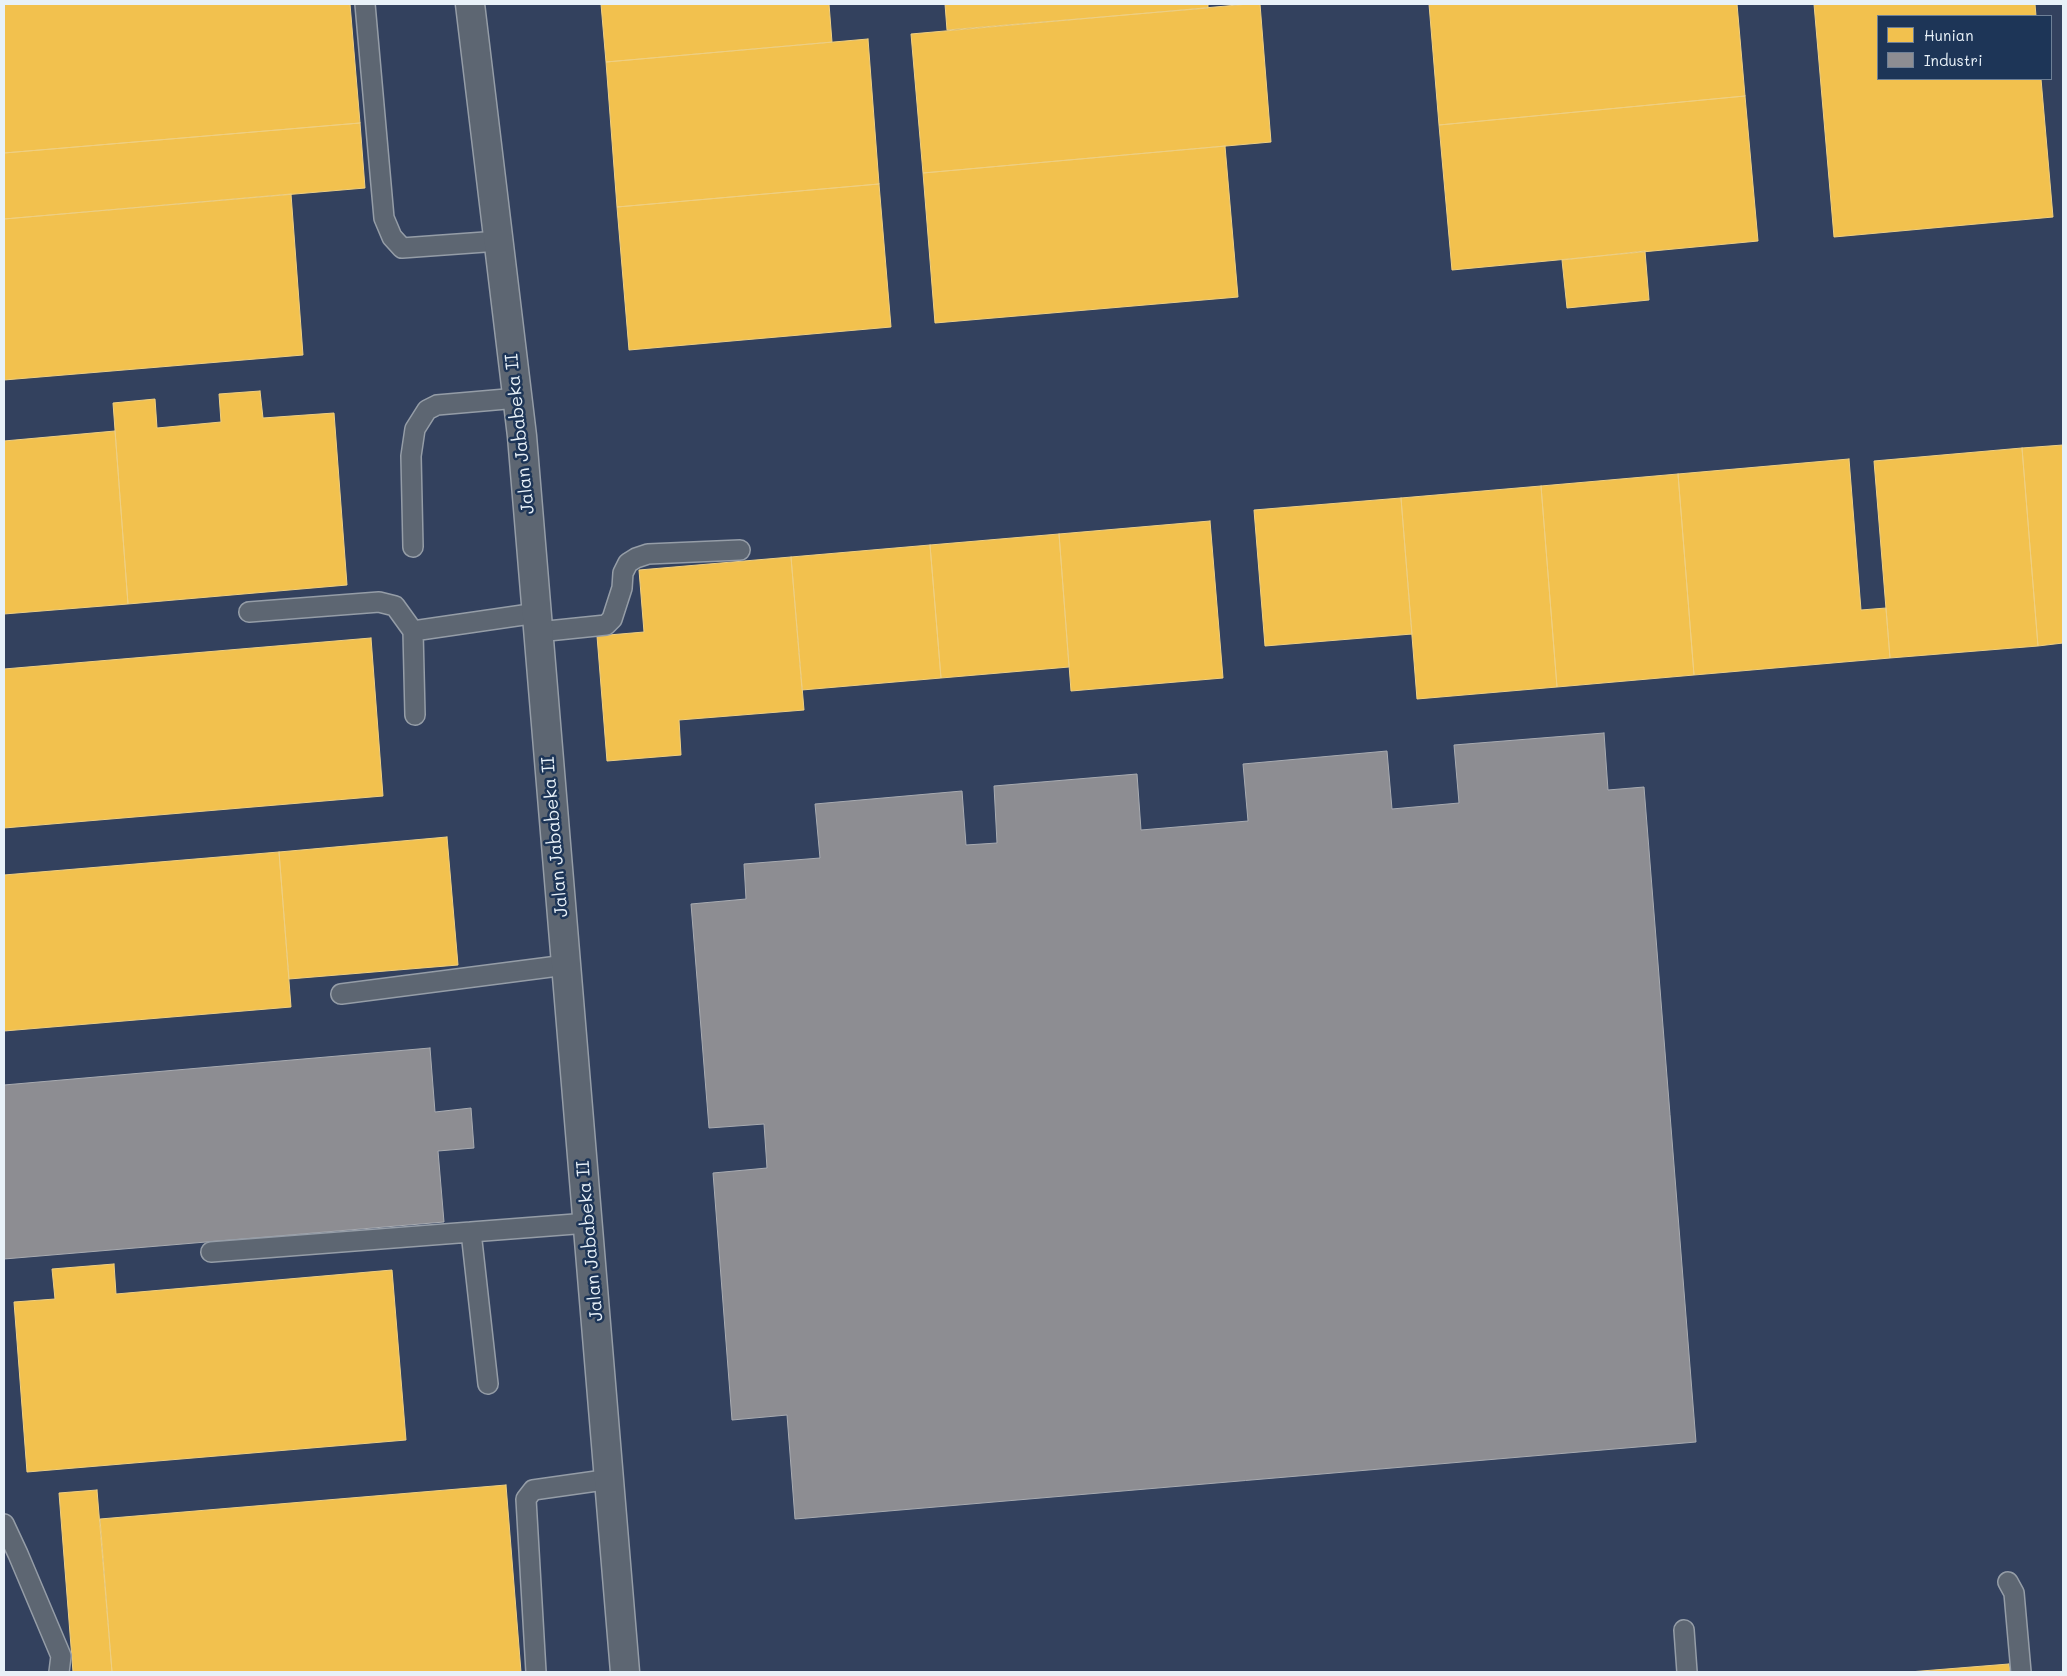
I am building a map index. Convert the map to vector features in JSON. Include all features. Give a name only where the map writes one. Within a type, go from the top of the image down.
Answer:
[{"type":"street","name":"Jalan Jababeka II","points":[[470,4],[518,398],[625,1672]]},
{"type":"lane","points":[[365,4],[384,218],[392,237],[402,248],[499,240]]},
{"type":"lane","points":[[413,547],[411,456],[415,429],[427,410],[437,405],[518,398]]},
{"type":"lane","points":[[412,631],[538,622],[606,625],[612,618],[622,588],[623,573],[628,563],[636,558],[648,554],[740,550]]},
{"type":"lane","points":[[249,612],[379,602],[395,606],[412,631],[415,715]]},
{"type":"lane","points":[[341,994],[566,965]]},
{"type":"lane","points":[[211,1252],[588,1223]]},
{"type":"lane","points":[[471,1232],[488,1384]]},
{"type":"lane","points":[[536,1672],[526,1499],[533,1490],[610,1479]]},
{"type":"lane","points":[[4,1524],[61,1656],[59,1672]]},
{"type":"lane","points":[[2008,1582],[2014,1593],[2021,1672]]},
{"type":"lane","points":[[1684,1630],[1687,1672]]},
{"type":"shaded area","points":[[4,4],[2063,4],[2063,1672],[4,1672]]},
{"type":"building: Hunian","points":[[4,4],[350,4],[360,123],[4,153]]},
{"type":"building: Hunian","points":[[601,4],[829,4],[832,42],[606,62]]},
{"type":"building: Hunian","points":[[945,4],[1208,4],[1208,8],[947,30]]},
{"type":"building: Hunian","points":[[1260,4],[1271,142],[923,173],[911,34]]},
{"type":"building: Hunian","points":[[1429,4],[1737,4],[1745,96],[1439,125]]},
{"type":"building: Hunian","points":[[1814,4],[2035,4],[2036,15],[1877,15],[1877,80],[2041,80],[2053,217],[1834,237]]},
{"type":"building: Hunian","points":[[868,39],[879,184],[617,207],[606,62]]},
{"type":"building: Hunian","points":[[1745,96],[1758,241],[1452,270],[1439,125]]},
{"type":"building: Hunian","points":[[360,123],[365,188],[4,219],[4,153]]},
{"type":"building: Hunian","points":[[1225,146],[1238,297],[935,323],[923,173]]},
{"type":"building: Hunian","points":[[879,184],[891,327],[629,350],[617,207]]},
{"type":"building: Hunian","points":[[291,194],[303,355],[4,380],[4,219]]},
{"type":"building: Hunian","points":[[1645,251],[1649,300],[1567,308],[1562,260]]},
{"type":"building: Hunian","points":[[260,391],[263,418],[334,413],[347,585],[128,604],[113,403],[155,399],[157,428],[221,422],[219,394]]},
{"type":"building: Hunian","points":[[115,431],[128,604],[4,614],[4,441]]},
{"type":"building: Hunian","points":[[2063,445],[2063,643],[2038,646],[2022,448]]},
{"type":"building: Hunian","points":[[2022,448],[2038,646],[1890,658],[1874,461]]},
{"type":"building: Hunian","points":[[1849,459],[1861,610],[1886,608],[1890,658],[1694,675],[1678,474]]},
{"type":"building: Hunian","points":[[1678,474],[1694,675],[1557,687],[1541,486]]},
{"type":"building: Hunian","points":[[1541,486],[1557,687],[1417,699],[1401,498]]},
{"type":"building: Hunian","points":[[1401,498],[1412,634],[1265,646],[1254,510]]},
{"type":"building: Hunian","points":[[1210,521],[1223,678],[1071,691],[1059,534]]},
{"type":"building: Hunian","points":[[1059,534],[1069,667],[941,678],[930,545]]},
{"type":"building: Hunian","points":[[930,545],[941,678],[802,690],[791,557]]},
{"type":"building: Hunian","points":[[791,557],[804,710],[679,720],[681,755],[607,761],[597,636],[644,632],[639,570]]},
{"type":"building: Hunian","points":[[371,638],[383,796],[4,828],[4,669]]},
{"type":"building: Hunian","points":[[447,837],[458,965],[289,979],[279,852]]},
{"type":"building: Hunian","points":[[279,852],[291,1007],[4,1031],[4,875]]},
{"type":"building: Hunian","points":[[114,1264],[116,1294],[392,1270],[406,1440],[27,1472],[14,1302],[55,1299],[52,1269]]},
{"type":"building: Hunian","points":[[506,1485],[521,1672],[112,1672],[100,1519]]},
{"type":"building: Hunian","points":[[97,1490],[112,1672],[73,1672],[59,1493]]},
{"type":"building: Hunian","points":[[2009,1664],[2010,1672],[1909,1672]]},
{"type":"building: Industri","points":[[1604,733],[1608,790],[1644,787],[1696,1442],[795,1519],[787,1415],[732,1420],[713,1173],[767,1168],[764,1124],[709,1128],[691,904],[746,899],[744,864],[820,858],[815,804],[962,791],[966,845],[997,843],[994,786],[1137,774],[1141,830],[1248,821],[1243,764],[1387,751],[1392,809],[1459,803],[1454,745]]},
{"type":"building: Industri","points":[[430,1048],[435,1112],[471,1108],[474,1148],[438,1151],[444,1222],[4,1259],[4,1085]]}]
